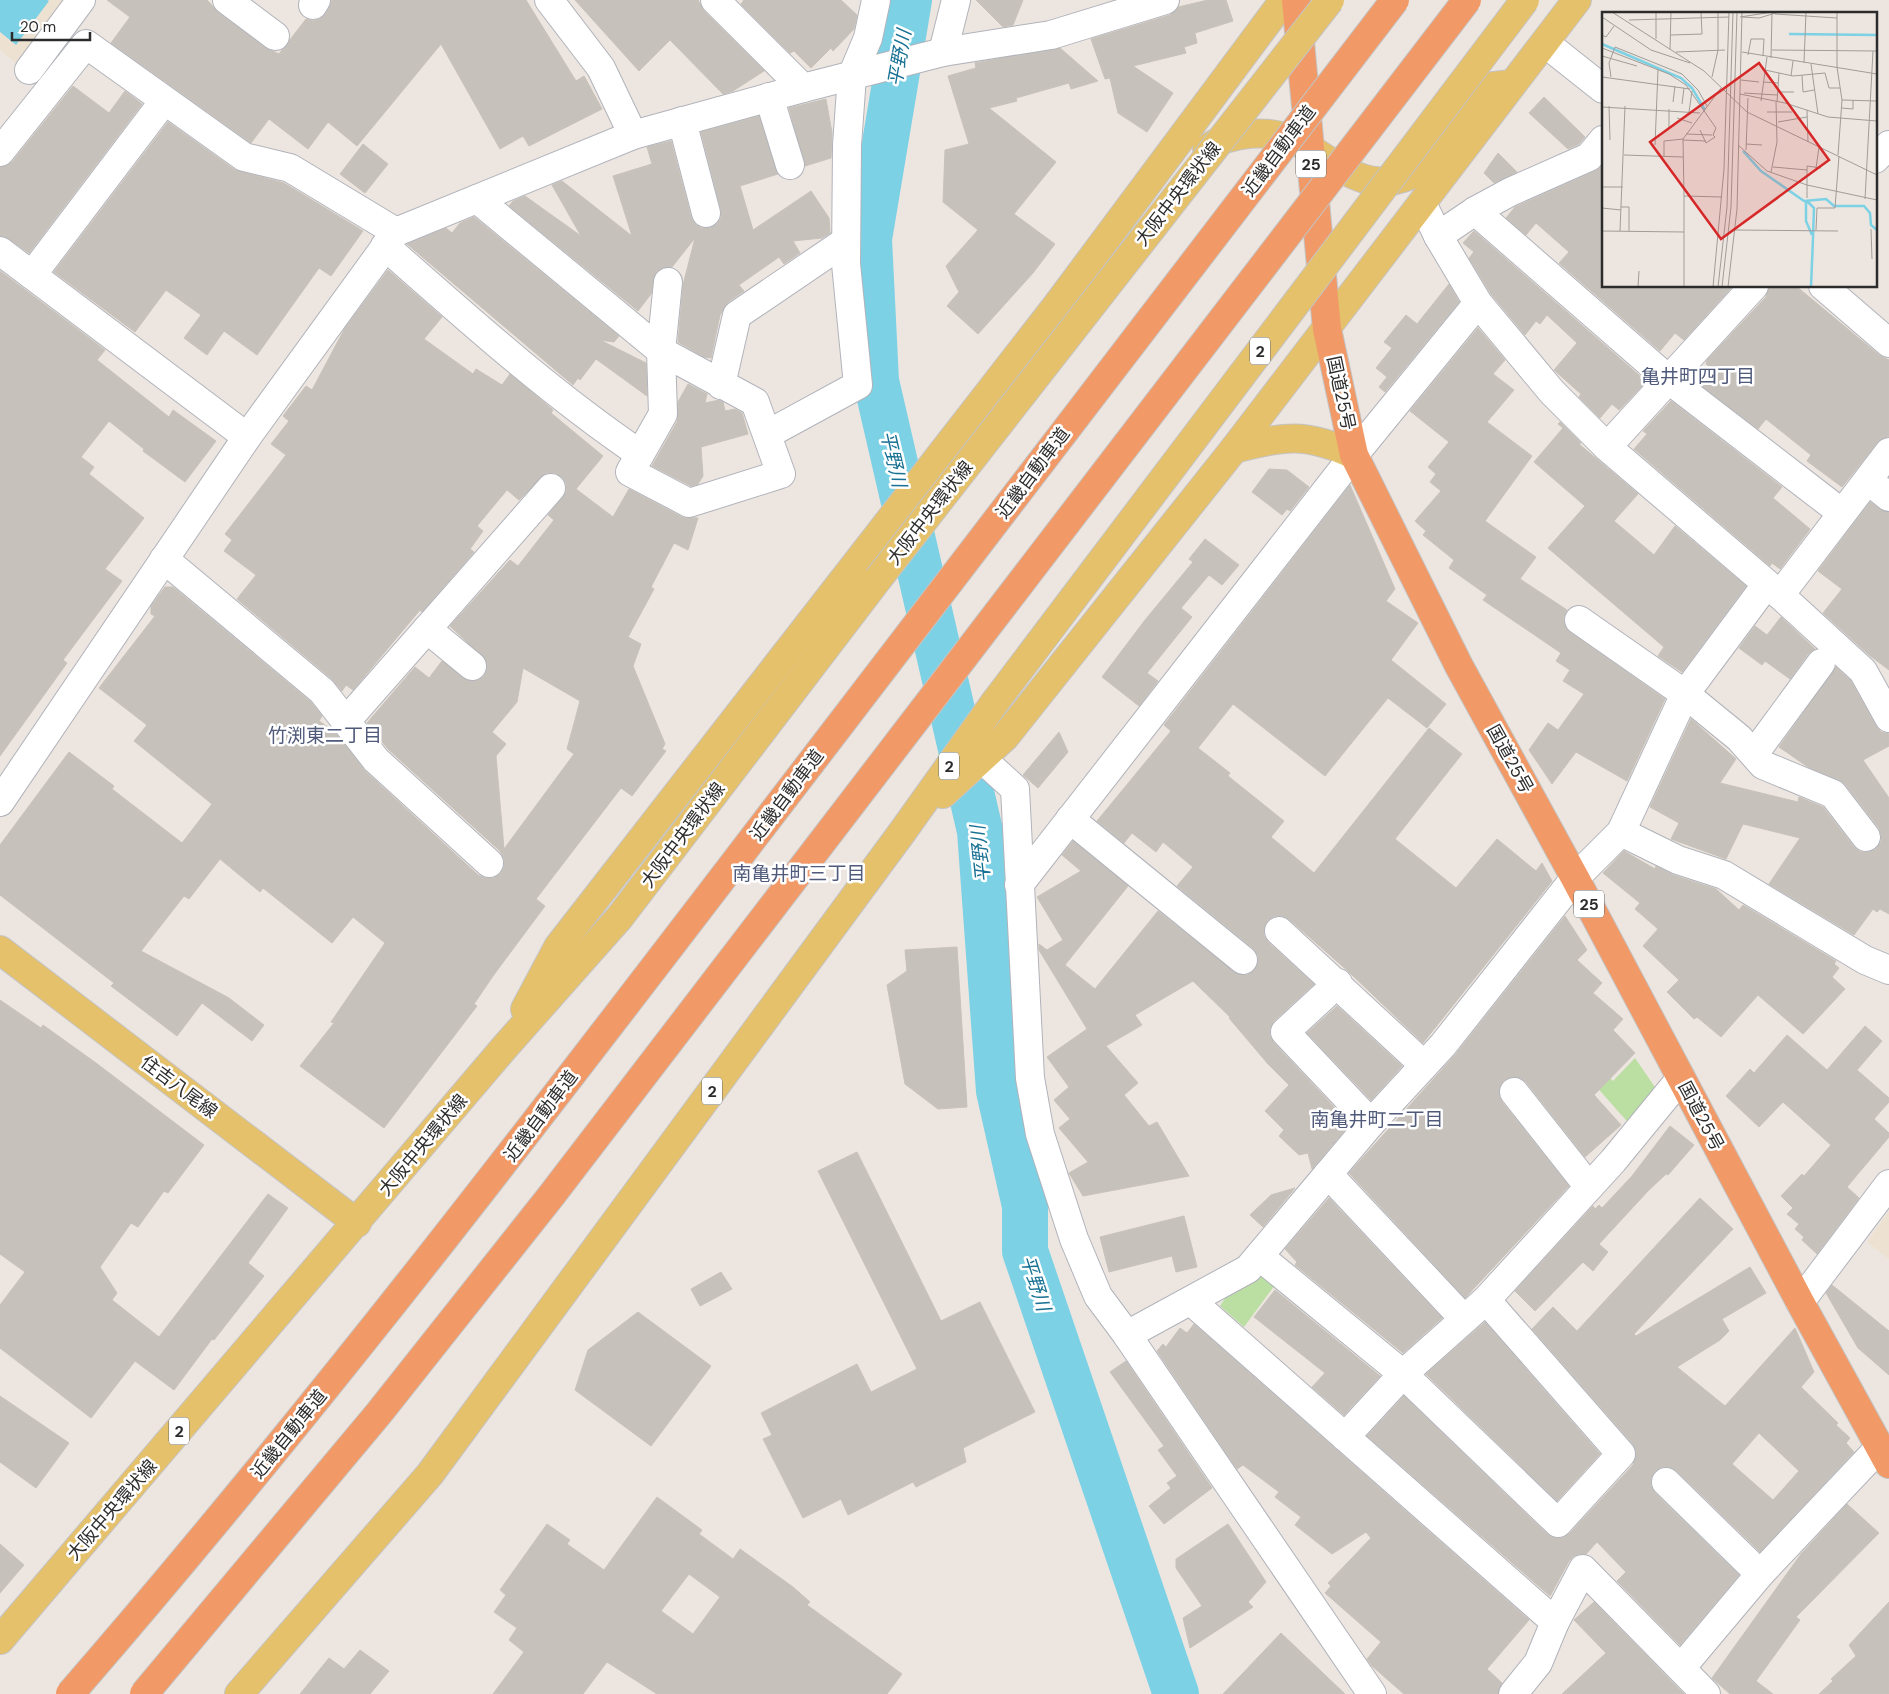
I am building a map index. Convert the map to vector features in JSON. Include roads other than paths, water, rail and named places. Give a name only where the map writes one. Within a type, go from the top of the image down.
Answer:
[{"type":"highway","name":"国道25号","points":[[1296,0],[1327,329],[1354,455],[1459,666],[1575,878],[1884,1456]]},
{"type":"highway","name":"近畿自動車道","points":[[70,1694],[178,1569],[333,1380],[500,1169],[1395,0]]},
{"type":"highway","points":[[144,1694],[379,1413],[550,1196],[1467,0]]},
{"type":"main road","points":[[504,1048],[558,946],[939,458],[1284,0]]},
{"type":"main road","name":"大阪中央環状線","points":[[0,1640],[357,1223],[504,1048],[620,917],[878,579],[1330,0]]},
{"type":"main road","name":"2","points":[[240,1694],[430,1474],[903,831],[995,702],[1525,0]]},
{"type":"main road","name":"2","points":[[903,831],[1005,737],[1234,449],[1577,0]]},
{"type":"main road","points":[[1133,200],[1165,197],[1193,160],[1213,144],[1233,137],[1251,134],[1274,135],[1294,140],[1347,173],[1360,178],[1381,182],[1399,180],[1411,174],[1476,88],[1512,84]]},
{"type":"main road","points":[[1234,449],[1274,439],[1310,438],[1332,444],[1354,455]]},
{"type":"main road","name":"住吉八尾線","points":[[0,950],[357,1223]]},
{"type":"street","points":[[29,70],[81,0]]},
{"type":"street","points":[[227,0],[275,36]]},
{"type":"street","points":[[549,0],[601,68],[633,135]]},
{"type":"street","points":[[714,0],[803,88]]},
{"type":"street","points":[[943,52],[956,0]]},
{"type":"street","points":[[0,802],[247,437],[391,239],[477,199],[633,135],[769,97],[943,52],[1051,36],[1165,0]]},
{"type":"street","points":[[768,434],[858,385],[846,241],[847,144],[852,76],[868,38],[869,5]]},
{"type":"street","points":[[1544,43],[1602,88]]},
{"type":"street","points":[[0,152],[86,44],[244,157],[290,168],[391,239],[500,348],[594,423],[640,454]]},
{"type":"street","points":[[769,97],[790,165]]},
{"type":"street","points":[[32,275],[164,101]]},
{"type":"street","points":[[682,121],[706,213]]},
{"type":"street","points":[[1438,236],[1475,211],[1510,192],[1589,157],[1602,141]]},
{"type":"street","points":[[1876,158],[1889,145]]},
{"type":"street","points":[[477,199],[661,350],[721,385],[755,402],[781,474],[690,503],[630,472],[663,414],[661,350],[668,282]]},
{"type":"street","points":[[1422,203],[1438,236],[1478,303],[1552,392],[1607,447],[1773,590],[1863,671],[1889,718]]},
{"type":"street","points":[[1475,211],[1668,379],[1842,514]]},
{"type":"street","points":[[721,385],[737,315],[846,241]]},
{"type":"street","points":[[0,250],[247,437]]},
{"type":"street","points":[[1607,447],[1752,288]]},
{"type":"street","points":[[1825,288],[1889,343]]},
{"type":"street","points":[[1019,885],[1354,455],[1478,303]]},
{"type":"street","points":[[1127,1335],[1248,1269],[1371,1123],[1443,1045],[1575,878],[1621,832],[1685,694],[1773,590],[1842,514],[1889,452]]},
{"type":"street","points":[[1868,480],[1889,497]]},
{"type":"street","points":[[347,720],[552,488]]},
{"type":"street","points":[[164,559],[322,690],[376,760],[489,863]]},
{"type":"street","points":[[1579,620],[1685,694],[1739,738],[1763,765],[1833,794],[1866,837]]},
{"type":"street","points":[[427,629],[472,666]]},
{"type":"street","points":[[1754,754],[1821,663]]},
{"type":"street","points":[[982,759],[1015,789],[1030,1078],[1040,1134],[1074,1239],[1098,1296],[1127,1335],[1372,1694]]},
{"type":"street","points":[[1070,819],[1242,960]]},
{"type":"street","points":[[1621,832],[1678,860],[1724,875],[1865,960],[1889,970]]},
{"type":"street","points":[[1279,931],[1338,983],[1424,1065]]},
{"type":"street","points":[[1338,983],[1285,1032],[1371,1123]]},
{"type":"street","points":[[1345,1436],[1403,1374],[1486,1300],[1589,1187],[1681,1078]]},
{"type":"street","points":[[1514,1092],[1589,1187]]},
{"type":"street","points":[[1328,1174],[1464,1319]]},
{"type":"street","points":[[1800,1302],[1889,1184]]},
{"type":"street","points":[[1259,1256],[1403,1374],[1558,1523],[1621,1454],[1486,1300]]},
{"type":"street","points":[[1191,1301],[1555,1622]]},
{"type":"street","points":[[1681,1668],[1760,1574],[1884,1456]]},
{"type":"street","points":[[1666,1482],[1760,1574]]},
{"type":"street","points":[[1513,1694],[1538,1663],[1555,1622],[1583,1568],[1706,1694]]},
{"type":"water","points":[[0,0],[49,1],[16,45],[0,32]]},
{"type":"waterway","name":"平野川","points":[[909,0],[869,239],[876,381],[980,831],[999,1091],[1025,1206],[1025,1251],[1176,1694]]},
{"type":"district","name":"亀井町四丁目","points":[[1698,376]]},
{"type":"district","name":"竹渕東二丁目","points":[[325,735]]},
{"type":"district","name":"南亀井町三丁目","points":[[799,873]]},
{"type":"district","name":"南亀井町二丁目","points":[[1377,1119]]}]
